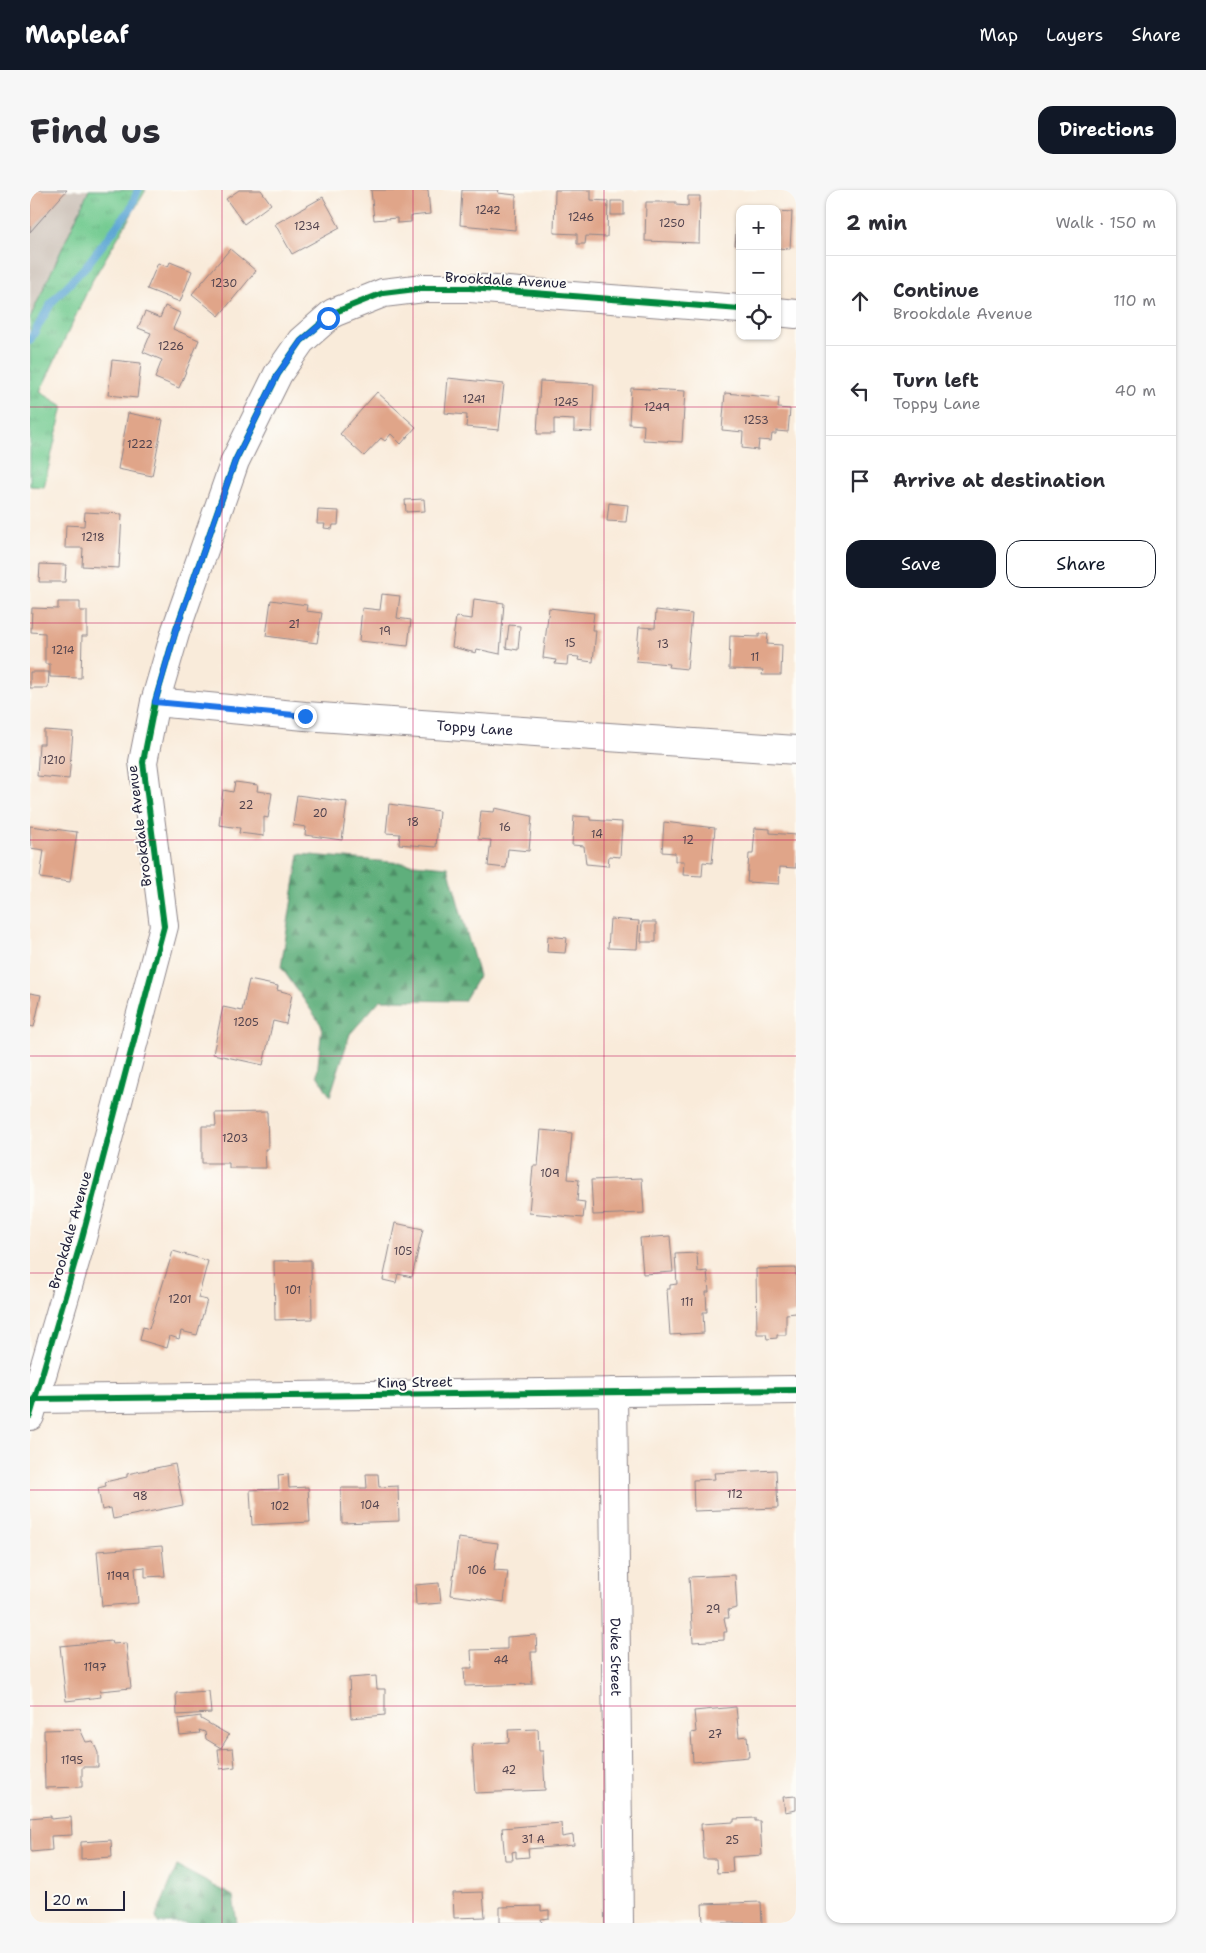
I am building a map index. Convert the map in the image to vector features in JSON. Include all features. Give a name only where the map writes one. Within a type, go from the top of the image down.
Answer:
[{"type":"street","name":"Brookdale Avenue","points":[[32,1408],[82,1238],[164,926],[143,762],[155,702],[176,630],[235,461],[278,374],[301,341],[333,313],[383,293],[442,288],[470,288],[736,309]]},
{"type":"street","points":[[781,312],[796,314]]},
{"type":"street","name":"Toppy Lane","points":[[155,702],[315,716],[796,750]]},
{"type":"street","name":"King Street","points":[[32,1408],[613,1392],[796,1390]]},
{"type":"street","name":"Duke Street","points":[[613,1392],[618,1923]]},
{"type":"shaded area","points":[[30,190],[89,190],[30,396]]},
{"type":"green space","points":[[89,190],[146,190],[92,281],[40,392],[63,406],[44,487],[30,486],[30,318]]},
{"type":"green space","points":[[299,854],[448,867],[479,976],[464,1001],[380,1000],[350,1034],[330,1096],[317,1075],[322,1026],[281,967]]},
{"type":"green space","points":[[177,1866],[233,1896],[237,1923],[158,1923],[156,1917]]},
{"type":"building","points":[[30,190],[67,190],[30,232]]},
{"type":"building","points":[[239,190],[261,190],[271,204],[244,224],[226,199]]},
{"type":"building","points":[[371,190],[428,190],[430,214],[411,216],[411,222],[397,223],[397,218],[374,220]]},
{"type":"building","points":[[462,190],[499,190],[498,193],[516,195],[515,230],[460,225]]},
{"type":"building","points":[[555,190],[591,190],[591,200],[608,201],[607,237],[586,236],[585,244],[577,244],[577,234],[554,233]]},
{"type":"building","points":[[688,196],[700,196],[699,243],[645,241],[646,202],[676,202],[676,205],[688,206]]},
{"type":"building","points":[[323,197],[340,228],[292,254],[275,224]]},
{"type":"building","points":[[611,201],[624,201],[624,215],[611,215]]},
{"type":"building","points":[[781,211],[792,212],[790,249],[781,248]]},
{"type":"building","points":[[230,249],[256,271],[219,316],[192,294]]},
{"type":"building","points":[[170,262],[192,271],[180,302],[147,289],[158,263],[168,267]]},
{"type":"building","points":[[165,306],[180,313],[173,329],[199,340],[179,388],[155,378],[162,360],[143,352],[151,333],[138,328],[145,312],[160,318]]},
{"type":"building","points":[[112,360],[141,363],[137,398],[108,395]]},
{"type":"building","points":[[448,378],[504,384],[499,430],[466,427],[467,415],[445,413]]},
{"type":"building","points":[[540,381],[594,384],[592,432],[574,431],[574,420],[554,419],[554,434],[537,434]]},
{"type":"building","points":[[631,388],[685,391],[682,442],[643,440],[644,425],[629,424]]},
{"type":"building","points":[[377,392],[416,427],[401,444],[391,434],[385,441],[381,438],[364,456],[340,434]]},
{"type":"building","points":[[725,393],[779,398],[778,408],[790,409],[788,432],[776,431],[776,434],[772,434],[771,441],[759,440],[758,450],[742,448],[743,432],[722,430]]},
{"type":"building","points":[[128,413],[163,420],[152,476],[118,469]]},
{"type":"building","points":[[424,499],[425,511],[406,512],[405,500]]},
{"type":"building","points":[[609,503],[628,505],[626,522],[607,521]]},
{"type":"building","points":[[318,510],[339,511],[338,525],[333,525],[332,529],[324,528],[325,524],[317,524]]},
{"type":"building","points":[[85,512],[122,514],[119,568],[82,566],[83,548],[65,548],[66,525],[84,526]]},
{"type":"building","points":[[40,564],[66,565],[65,582],[39,582]]},
{"type":"building","points":[[382,594],[400,596],[397,618],[411,620],[408,646],[359,641],[362,608],[380,610]]},
{"type":"building","points":[[474,599],[504,603],[500,654],[477,649],[476,653],[452,647],[456,617],[472,619]]},
{"type":"building","points":[[271,600],[307,605],[306,611],[322,613],[317,643],[266,636]]},
{"type":"building","points":[[58,602],[80,602],[80,611],[87,611],[87,636],[82,636],[81,678],[50,677],[50,664],[45,664],[45,633],[31,632],[32,608],[58,609]]},
{"type":"building","points":[[549,608],[594,613],[592,630],[596,630],[593,662],[578,660],[579,657],[568,656],[567,665],[555,664],[556,660],[543,658]]},
{"type":"building","points":[[656,610],[692,614],[687,669],[668,667],[669,664],[636,661],[639,627],[655,628]]},
{"type":"building","points":[[509,625],[520,626],[518,650],[506,648]]},
{"type":"building","points":[[759,634],[768,634],[767,644],[782,645],[781,675],[762,675],[763,670],[729,669],[730,636],[759,637]]},
{"type":"building","points":[[30,672],[49,672],[48,688],[30,688]]},
{"type":"building","points":[[44,730],[73,732],[69,779],[37,776],[39,744],[44,744]]},
{"type":"building","points":[[235,782],[258,785],[257,791],[272,793],[268,818],[264,817],[264,836],[239,833],[240,828],[219,825],[223,790],[233,792]]},
{"type":"building","points":[[297,795],[347,802],[342,840],[305,835],[306,827],[293,825]]},
{"type":"building","points":[[389,804],[439,811],[436,847],[399,844],[400,834],[386,833]]},
{"type":"building","points":[[495,808],[532,816],[529,851],[508,849],[506,868],[488,866],[491,840],[478,839],[481,811],[494,812]]},
{"type":"building","points":[[574,816],[590,817],[590,820],[622,822],[620,857],[609,856],[608,866],[586,864],[584,846],[572,845]]},
{"type":"building","points":[[664,822],[715,828],[712,863],[703,862],[702,876],[683,875],[684,861],[675,861],[675,853],[662,852]]},
{"type":"building","points":[[30,826],[77,832],[70,882],[40,878],[44,850],[30,848]]},
{"type":"building","points":[[755,828],[770,829],[770,833],[796,835],[796,868],[780,867],[779,884],[747,882],[749,854],[753,854]]},
{"type":"building","points":[[610,919],[639,921],[637,949],[608,948]]},
{"type":"building","points":[[642,922],[656,922],[656,942],[641,942]]},
{"type":"building","points":[[548,936],[567,938],[565,953],[547,952]]},
{"type":"building","points":[[249,980],[278,986],[277,990],[292,994],[286,1024],[273,1021],[263,1065],[213,1054],[223,1007],[242,1011]]},
{"type":"building","points":[[30,993],[41,995],[34,1027],[30,1026]]},
{"type":"building","points":[[267,1112],[268,1149],[265,1149],[266,1168],[229,1168],[229,1163],[202,1163],[202,1126],[216,1126],[215,1113]]},
{"type":"building","points":[[541,1130],[572,1133],[568,1179],[579,1180],[577,1201],[585,1202],[583,1218],[529,1213],[533,1166],[538,1166]]},
{"type":"building","points":[[642,1178],[644,1213],[593,1215],[591,1180]]},
{"type":"building","points":[[395,1223],[423,1229],[412,1277],[398,1274],[396,1283],[383,1280]]},
{"type":"building","points":[[670,1236],[673,1272],[643,1274],[640,1238]]},
{"type":"building","points":[[173,1251],[208,1261],[198,1298],[207,1300],[197,1335],[181,1331],[179,1339],[170,1336],[167,1348],[140,1340],[143,1327],[149,1329]]},
{"type":"building","points":[[697,1253],[698,1272],[707,1271],[709,1292],[706,1292],[707,1312],[703,1312],[704,1333],[670,1335],[667,1289],[670,1289],[670,1285],[677,1284],[675,1254]]},
{"type":"building","points":[[311,1260],[312,1319],[275,1320],[274,1261]]},
{"type":"building","points":[[796,1268],[796,1313],[786,1314],[786,1335],[777,1335],[777,1338],[767,1339],[766,1334],[757,1334],[756,1269]]},
{"type":"building","points":[[175,1464],[183,1505],[113,1519],[111,1508],[102,1510],[98,1488],[106,1486],[105,1482],[127,1477],[127,1474]]},
{"type":"building","points":[[776,1470],[778,1508],[694,1511],[693,1480],[715,1479],[714,1473]]},
{"type":"building","points":[[288,1474],[289,1488],[308,1487],[310,1522],[252,1525],[250,1490],[279,1489],[278,1475]]},
{"type":"building","points":[[366,1474],[378,1474],[379,1487],[398,1486],[399,1521],[342,1523],[341,1488],[367,1488]]},
{"type":"building","points":[[458,1538],[498,1543],[494,1570],[508,1571],[504,1602],[451,1595]]},
{"type":"building","points":[[162,1546],[165,1576],[145,1577],[145,1567],[135,1568],[138,1603],[102,1606],[97,1551]]},
{"type":"building","points":[[735,1575],[737,1608],[728,1610],[729,1618],[724,1618],[727,1632],[724,1632],[724,1640],[693,1642],[689,1577]]},
{"type":"building","points":[[439,1583],[441,1603],[416,1605],[415,1585]]},
{"type":"building","points":[[536,1635],[537,1652],[531,1652],[532,1684],[465,1686],[464,1668],[472,1668],[471,1650],[507,1649],[507,1637]]},
{"type":"building","points":[[111,1641],[112,1644],[126,1643],[131,1688],[100,1691],[101,1697],[66,1701],[60,1646]]},
{"type":"building","points":[[376,1676],[377,1689],[385,1689],[385,1715],[351,1718],[349,1678]]},
{"type":"building","points":[[209,1691],[211,1713],[177,1715],[176,1693]]},
{"type":"building","points":[[736,1707],[739,1737],[747,1736],[749,1757],[693,1762],[691,1733],[696,1732],[694,1711]]},
{"type":"building","points":[[201,1716],[201,1719],[229,1735],[221,1748],[206,1739],[205,1732],[199,1730],[200,1733],[180,1735],[178,1719]]},
{"type":"building","points":[[80,1729],[86,1742],[93,1741],[98,1753],[98,1767],[82,1767],[82,1787],[45,1788],[44,1730]]},
{"type":"building","points":[[538,1729],[539,1751],[543,1751],[545,1790],[475,1793],[472,1744],[509,1742],[508,1730]]},
{"type":"building","points":[[233,1748],[235,1767],[220,1769],[218,1749]]},
{"type":"building","points":[[796,1796],[796,1810],[785,1812],[783,1797]]},
{"type":"building","points":[[51,1816],[51,1819],[71,1817],[72,1835],[51,1836],[52,1850],[31,1852],[30,1818]]},
{"type":"building","points":[[755,1818],[755,1821],[760,1821],[762,1855],[732,1857],[733,1872],[717,1873],[716,1859],[703,1859],[701,1824],[734,1822],[734,1819]]},
{"type":"building","points":[[561,1823],[562,1837],[573,1835],[574,1845],[528,1849],[529,1857],[516,1858],[516,1851],[512,1852],[513,1860],[505,1860],[502,1828]]},
{"type":"building","points":[[111,1840],[112,1857],[81,1859],[81,1842]]},
{"type":"building","points":[[483,1892],[485,1917],[454,1918],[453,1893]]},
{"type":"building","points":[[761,1902],[762,1923],[703,1923],[702,1904]]},
{"type":"building","points":[[541,1906],[541,1911],[549,1910],[549,1918],[541,1919],[542,1923],[500,1923],[500,1907]]},
{"type":"waterway","points":[[30,340],[52,302],[86,266],[131,208],[138,190]]},
{"type":"cycle path","points":[[30,1416],[82,1238],[164,926],[143,762],[155,702],[176,630],[235,461],[278,374],[301,341],[333,313],[383,293],[424,288],[470,288],[736,309]]},
{"type":"cycle path","points":[[34,1399],[796,1390]]},
{"type":"route","points":[[305,716],[155,702],[176,630],[235,461],[278,374],[301,341],[328,318]]}]
